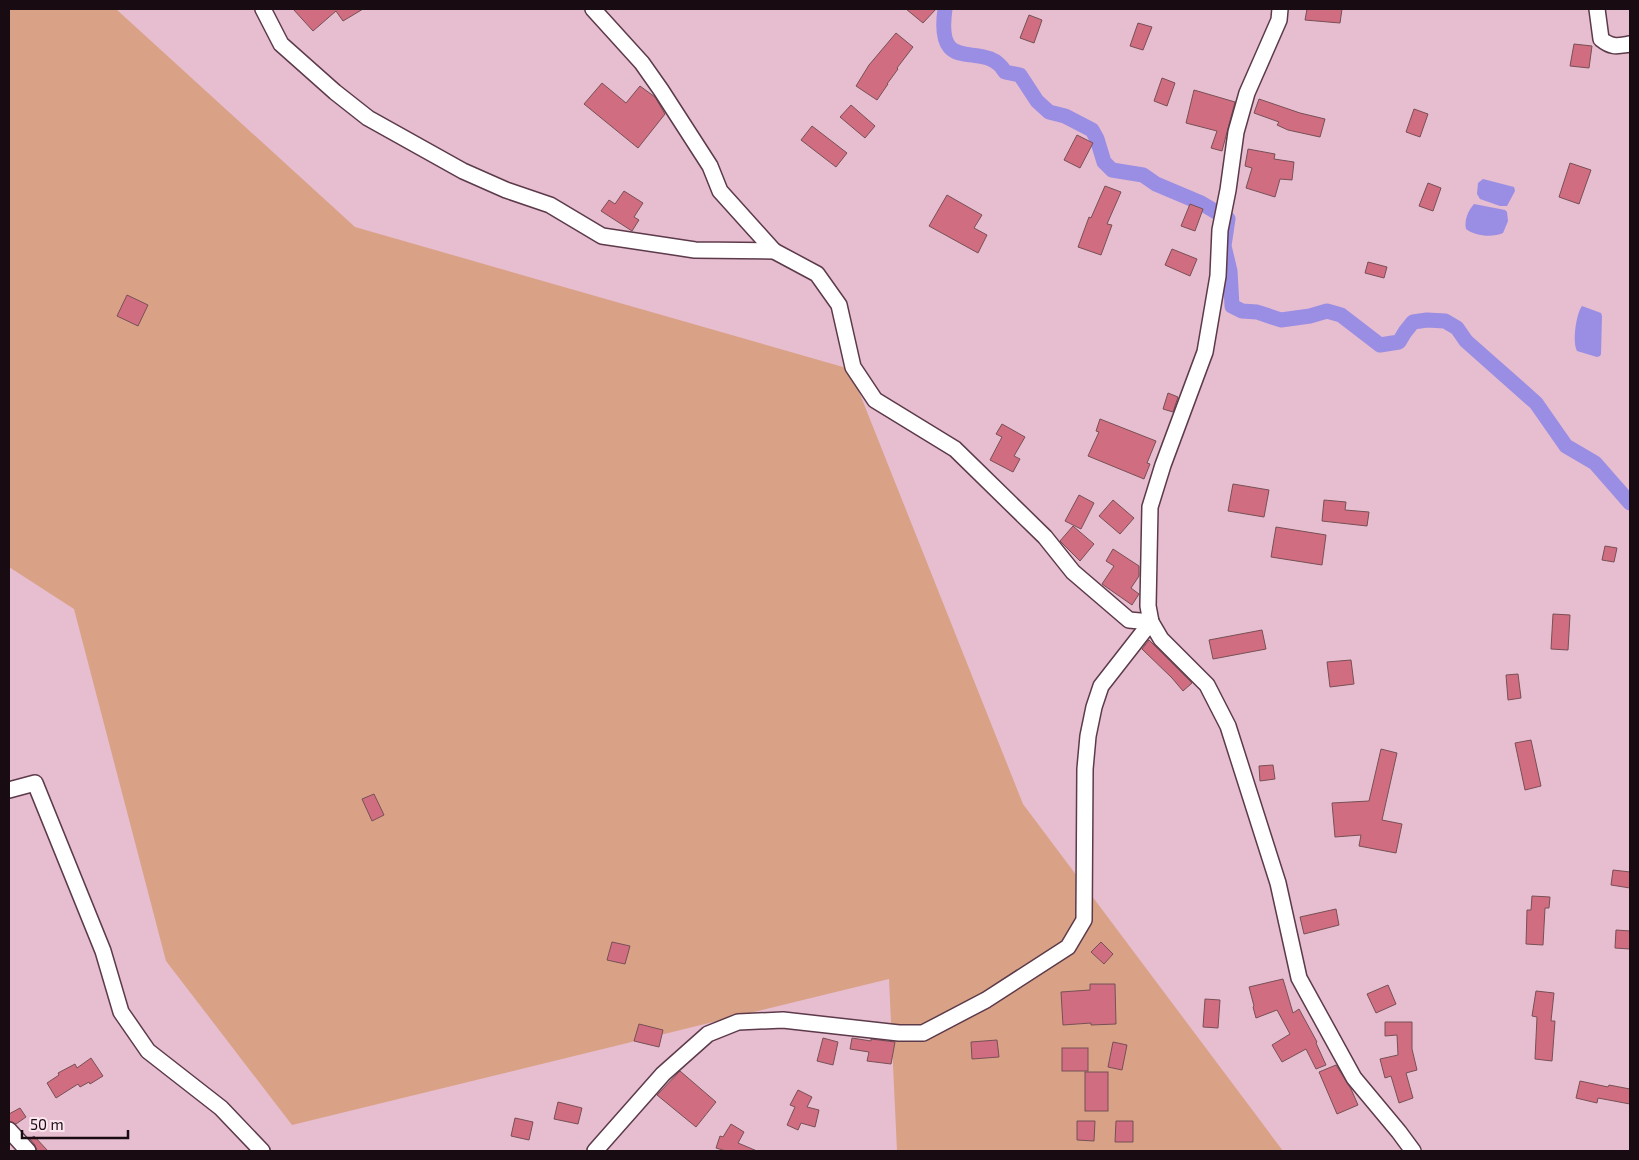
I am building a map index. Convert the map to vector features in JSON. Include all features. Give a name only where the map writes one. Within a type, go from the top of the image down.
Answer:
[{"type":"street","points":[[263,9],[281,44],[336,92],[368,118],[462,171],[506,190],[550,205],[602,236],[695,250],[774,251]]},
{"type":"street","points":[[593,9],[642,63],[710,166],[720,192],[774,251],[817,274],[839,305],[853,367],[875,400],[955,449],[1046,537],[1073,572],[1129,620],[1151,622]]},
{"type":"street","points":[[1280,9],[1278,20],[1245,100],[1236,132],[1220,230],[1218,276],[1205,352],[1163,465],[1150,507],[1148,606],[1151,622],[1161,639],[1207,685],[1228,726],[1278,884],[1299,978],[1354,1078],[1413,1151]]},
{"type":"street","points":[[1597,9],[1601,39],[1608,45],[1630,44]]},
{"type":"street","points":[[595,1151],[663,1074],[708,1034],[738,1022],[783,1020],[899,1033],[922,1033],[986,1000],[1068,947],[1084,920],[1085,769],[1088,736],[1094,707],[1101,686],[1151,622]]},
{"type":"street","points":[[9,790],[35,783],[103,951],[114,994],[121,1012],[148,1050],[221,1108],[262,1151]]},
{"type":"street","points":[[9,1130],[28,1151]]},
{"type":"shaded area","points":[[9,9],[116,9],[355,227],[850,369],[1023,804],[1283,1151],[897,1151],[889,979],[292,1125],[166,961],[74,609],[9,567]]},
{"type":"shaded area","points":[[1483,179],[1514,187],[1515,191],[1507,206],[1500,206],[1480,199],[1477,194],[1478,183]]},
{"type":"shaded area","points":[[1474,204],[1507,212],[1508,221],[1503,233],[1484,236],[1466,229],[1467,216]]},
{"type":"shaded area","points":[[1582,306],[1601,313],[1602,316],[1601,354],[1597,357],[1577,351],[1575,328]]},
{"type":"building","points":[[293,9],[363,9],[343,21],[336,11],[313,31]]},
{"type":"building","points":[[906,9],[936,9],[923,23]]},
{"type":"building","points":[[1307,9],[1342,9],[1340,23],[1305,20]]},
{"type":"building","points":[[1029,15],[1042,20],[1034,43],[1020,38]]},
{"type":"building","points":[[1138,23],[1152,27],[1143,50],[1130,46]]},
{"type":"building","points":[[896,33],[913,47],[877,100],[856,86],[869,65]]},
{"type":"building","points":[[1574,44],[1592,46],[1589,68],[1570,66]]},
{"type":"building","points":[[1162,78],[1175,83],[1167,106],[1154,101]]},
{"type":"building","points":[[602,83],[626,103],[640,86],[655,97],[665,114],[638,148],[584,104]]},
{"type":"building","points":[[1194,90],[1235,102],[1222,151],[1211,148],[1217,131],[1186,123]]},
{"type":"building","points":[[1259,99],[1300,113],[1325,119],[1320,137],[1288,130],[1277,125],[1279,122],[1254,113]]},
{"type":"building","points":[[851,105],[875,126],[865,138],[840,117]]},
{"type":"building","points":[[1414,109],[1428,114],[1420,137],[1406,132]]},
{"type":"building","points":[[812,126],[847,153],[836,167],[801,140]]},
{"type":"building","points":[[1077,135],[1093,143],[1080,168],[1064,160]]},
{"type":"building","points":[[1248,149],[1275,154],[1274,159],[1294,162],[1292,180],[1280,179],[1275,197],[1246,188],[1252,168],[1245,166]]},
{"type":"building","points":[[1570,163],[1591,170],[1579,204],[1559,197]]},
{"type":"building","points":[[1428,183],[1441,188],[1433,211],[1419,206]]},
{"type":"building","points":[[1105,186],[1121,192],[1107,224],[1112,225],[1101,255],[1078,247],[1089,217],[1091,218]]},
{"type":"building","points":[[624,191],[643,203],[634,217],[639,220],[632,231],[601,211],[609,200],[615,204]]},
{"type":"building","points":[[947,195],[982,215],[974,228],[987,235],[978,253],[929,226]]},
{"type":"building","points":[[1190,204],[1203,209],[1195,231],[1181,226]]},
{"type":"building","points":[[1172,249],[1197,259],[1190,276],[1165,265]]},
{"type":"building","points":[[1368,262],[1387,267],[1384,278],[1365,273]]},
{"type":"building","points":[[127,295],[148,305],[138,326],[117,316]]},
{"type":"building","points":[[1168,393],[1178,397],[1173,412],[1163,409]]},
{"type":"building","points":[[1100,419],[1156,441],[1147,463],[1150,464],[1144,479],[1088,456],[1099,432],[1096,431]]},
{"type":"building","points":[[1002,424],[1025,437],[1014,456],[1020,459],[1013,472],[990,460],[1002,437],[996,434]]},
{"type":"building","points":[[1233,484],[1269,490],[1264,517],[1228,511]]},
{"type":"building","points":[[1079,495],[1094,503],[1081,529],[1065,521]]},
{"type":"building","points":[[1113,500],[1134,518],[1120,534],[1099,516]]},
{"type":"building","points":[[1324,500],[1346,502],[1345,510],[1369,512],[1367,526],[1322,521]]},
{"type":"building","points":[[1073,526],[1094,544],[1080,561],[1060,541]]},
{"type":"building","points":[[1276,527],[1326,535],[1322,565],[1271,557]]},
{"type":"building","points":[[1605,546],[1617,548],[1614,562],[1602,560]]},
{"type":"building","points":[[1113,549],[1139,566],[1139,576],[1131,588],[1139,594],[1132,605],[1102,584],[1114,566],[1106,561]]},
{"type":"building","points":[[1553,614],[1570,615],[1568,650],[1551,649]]},
{"type":"building","points":[[1262,630],[1266,649],[1213,659],[1209,640]]},
{"type":"building","points":[[1149,640],[1192,683],[1183,691],[1142,649]]},
{"type":"building","points":[[1351,660],[1354,684],[1330,687],[1327,662]]},
{"type":"building","points":[[1518,674],[1521,698],[1508,700],[1506,675]]},
{"type":"building","points":[[1531,740],[1541,786],[1525,790],[1515,743]]},
{"type":"building","points":[[1381,749],[1397,753],[1382,820],[1402,824],[1396,853],[1359,846],[1361,835],[1335,837],[1332,803],[1369,801]]},
{"type":"building","points":[[1273,765],[1275,779],[1260,781],[1259,766]]},
{"type":"building","points":[[374,794],[384,815],[372,821],[362,799]]},
{"type":"building","points":[[1613,870],[1630,872],[1630,888],[1611,885]]},
{"type":"building","points":[[1532,896],[1550,897],[1549,908],[1545,908],[1543,945],[1526,944],[1527,910],[1531,910]]},
{"type":"building","points":[[1336,909],[1339,925],[1304,934],[1300,917]]},
{"type":"building","points":[[1616,930],[1630,931],[1630,949],[1615,948]]},
{"type":"building","points":[[612,942],[630,946],[625,964],[607,960]]},
{"type":"building","points":[[1101,942],[1113,954],[1104,964],[1091,952]]},
{"type":"building","points":[[1283,979],[1293,1013],[1299,1009],[1317,1042],[1326,1065],[1316,1069],[1306,1049],[1282,1062],[1272,1045],[1290,1034],[1277,1010],[1256,1018],[1249,987]]},
{"type":"building","points":[[1090,984],[1115,984],[1116,1024],[1063,1025],[1061,992],[1090,990]]},
{"type":"building","points":[[1388,985],[1396,1004],[1376,1013],[1367,994]]},
{"type":"building","points":[[1536,991],[1554,993],[1551,1021],[1555,1021],[1552,1061],[1535,1059],[1537,1017],[1532,1016]]},
{"type":"building","points":[[1205,999],[1220,1000],[1218,1028],[1203,1027]]},
{"type":"building","points":[[1385,1022],[1412,1022],[1412,1049],[1417,1070],[1406,1073],[1413,1098],[1399,1103],[1391,1076],[1385,1078],[1380,1059],[1398,1055],[1397,1035],[1385,1036]]},
{"type":"building","points":[[639,1024],[663,1030],[659,1047],[634,1041]]},
{"type":"building","points":[[823,1038],[838,1042],[833,1065],[817,1061]]},
{"type":"building","points":[[852,1038],[895,1042],[891,1064],[867,1061],[869,1052],[850,1049]]},
{"type":"building","points":[[997,1040],[999,1057],[972,1059],[971,1042]]},
{"type":"building","points":[[1113,1042],[1127,1045],[1122,1070],[1108,1067]]},
{"type":"building","points":[[1062,1048],[1088,1048],[1088,1071],[1062,1071]]},
{"type":"building","points":[[91,1058],[103,1076],[90,1084],[89,1082],[80,1087],[78,1084],[56,1098],[47,1083],[59,1075],[58,1073],[75,1064],[77,1068]]},
{"type":"building","points":[[1336,1065],[1351,1089],[1358,1105],[1337,1114],[1319,1072]]},
{"type":"building","points":[[680,1071],[716,1102],[696,1127],[657,1095]]},
{"type":"building","points":[[1085,1072],[1108,1072],[1108,1111],[1085,1111]]},
{"type":"building","points":[[1580,1081],[1608,1087],[1609,1085],[1630,1089],[1630,1104],[1598,1098],[1597,1103],[1576,1098]]},
{"type":"building","points":[[798,1090],[812,1097],[807,1107],[819,1110],[815,1127],[801,1123],[798,1130],[787,1125],[795,1107],[790,1105]]},
{"type":"building","points":[[558,1102],[582,1108],[578,1124],[554,1119]]},
{"type":"building","points":[[20,1108],[26,1117],[16,1124],[9,1121],[9,1114]]},
{"type":"building","points":[[515,1118],[533,1122],[529,1140],[511,1136]]},
{"type":"building","points":[[1077,1121],[1095,1121],[1094,1141],[1077,1140]]},
{"type":"building","points":[[1116,1121],[1133,1121],[1133,1142],[1115,1142]]},
{"type":"building","points":[[731,1124],[744,1132],[738,1143],[757,1151],[726,1151],[716,1148],[720,1136],[723,1137]]},
{"type":"building","points":[[34,1136],[48,1151],[37,1151],[30,1139]]},
{"type":"waterway","points":[[945,9],[944,31],[947,44],[954,51],[986,57],[996,62],[1005,72],[1020,75],[1037,101],[1049,112],[1065,116],[1092,130],[1097,139],[1104,162],[1112,170],[1143,175],[1156,184],[1201,203],[1228,219],[1224,246],[1230,271],[1232,306],[1242,311],[1257,312],[1281,320],[1310,316],[1327,311],[1341,315],[1380,345],[1399,342],[1413,322],[1427,320],[1445,321],[1457,328],[1466,341],[1536,403],[1566,446],[1595,463],[1630,503]]}]
